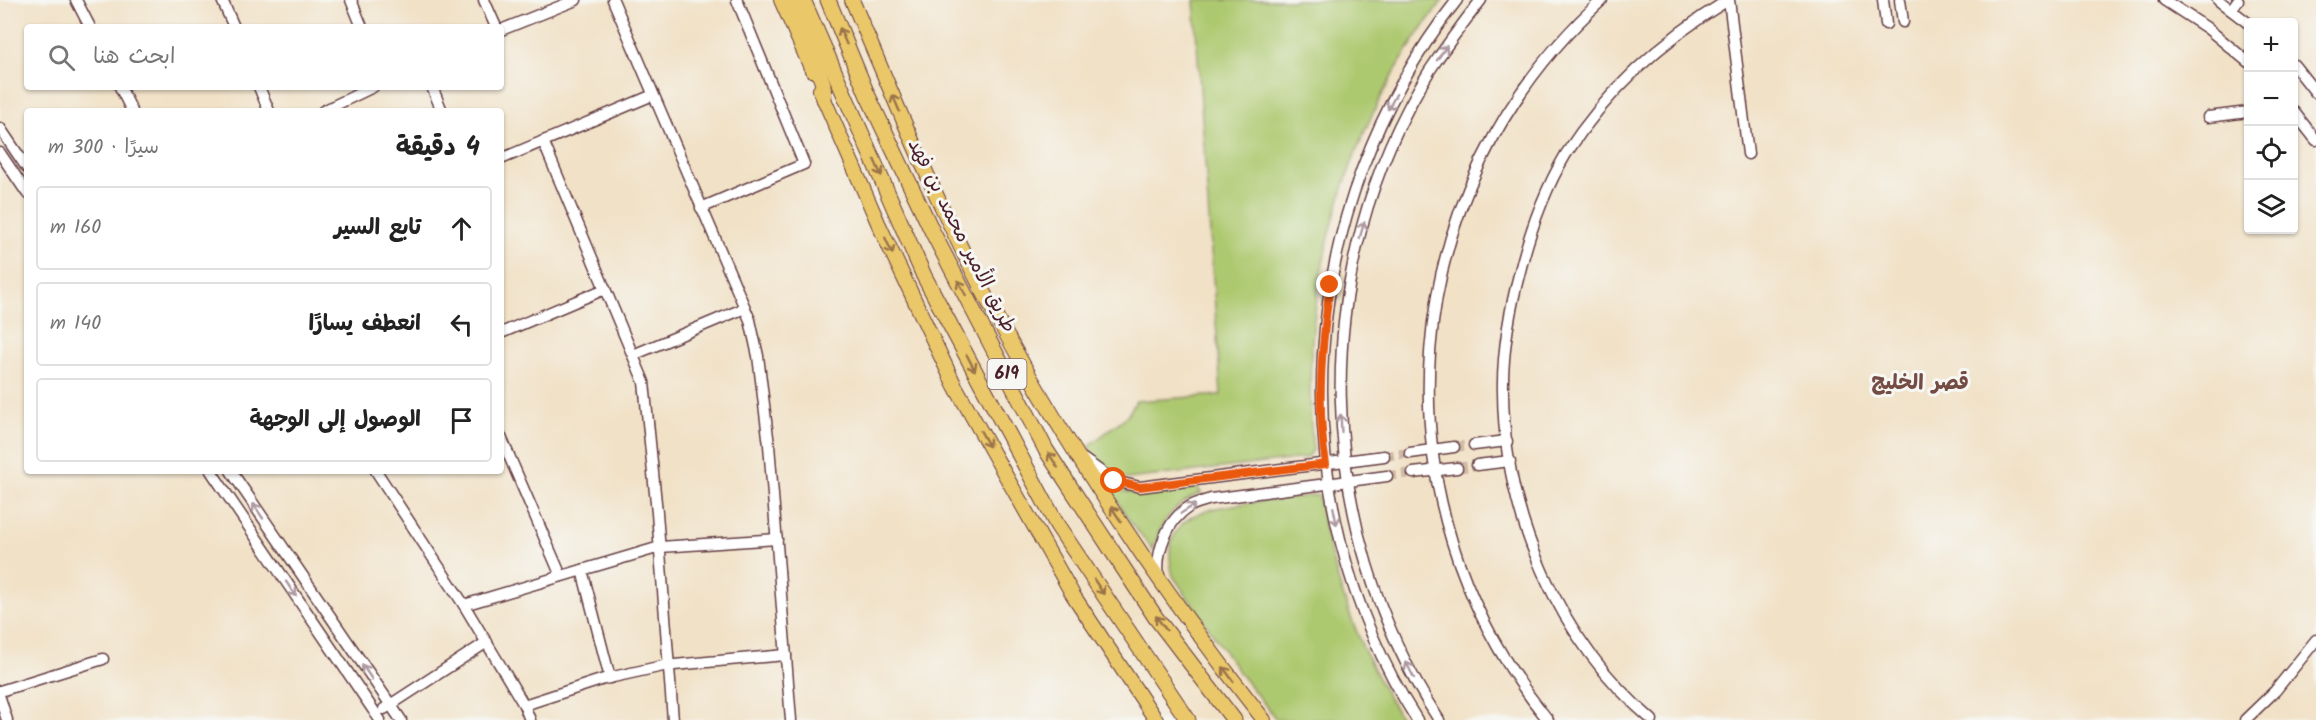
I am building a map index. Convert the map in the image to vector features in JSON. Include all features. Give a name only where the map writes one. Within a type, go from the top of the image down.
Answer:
[{"type":"highway","points":[[794,0],[823,84],[824,99]]},
{"type":"highway","name":"619","points":[[803,0],[924,276],[1057,525],[1188,720]]},
{"type":"highway","name":"طريق الأمير محمد بن فهد","points":[[828,0],[867,94],[933,233],[1046,450],[1156,618],[1234,720]]},
{"type":"main road","points":[[781,0],[879,225],[954,384],[1073,595],[1156,720]]},
{"type":"main road","points":[[852,0],[941,208],[1000,324],[1074,452],[1159,578],[1264,720]]},
{"type":"street","points":[[76,0],[88,24]]},
{"type":"street","points":[[222,0],[233,24]]},
{"type":"street","points":[[351,0],[361,24]]},
{"type":"street","points":[[484,0],[495,24]]},
{"type":"street","points":[[504,29],[576,0]]},
{"type":"street","points":[[613,0],[700,208],[750,320],[762,388],[777,539],[791,720]]},
{"type":"street","points":[[700,208],[804,164],[737,0]]},
{"type":"street","points":[[1417,720],[1377,647],[1352,581],[1339,532],[1326,464],[1322,424],[1322,359],[1338,245],[1358,180],[1384,116],[1414,61],[1457,0]]},
{"type":"street","points":[[1439,720],[1394,639],[1362,548],[1345,462],[1340,393],[1343,327],[1356,249],[1372,196],[1401,124],[1430,70],[1481,0]]},
{"type":"street","points":[[1548,720],[1502,655],[1474,603],[1454,548],[1432,451],[1428,401],[1431,337],[1442,270],[1459,214],[1480,162],[1505,116],[1549,55],[1602,0]]},
{"type":"street","points":[[1652,720],[1623,694],[1604,672],[1561,610],[1533,549],[1519,506],[1507,441],[1503,393],[1510,316],[1529,237],[1549,187],[1566,155],[1598,110],[1622,82],[1655,50],[1683,28],[1728,0],[1748,154]]},
{"type":"street","points":[[1883,0],[1886,24]]},
{"type":"street","points":[[1900,0],[1903,22]]},
{"type":"street","points":[[2164,0],[2207,28],[2244,59]]},
{"type":"street","points":[[2218,0],[2244,20]]},
{"type":"street","points":[[2231,10],[2238,0]]},
{"type":"street","points":[[2298,70],[2316,93]]},
{"type":"street","points":[[122,90],[130,108]]},
{"type":"street","points":[[260,90],[268,108]]},
{"type":"street","points":[[329,108],[367,90]]},
{"type":"street","points":[[433,90],[441,108]]},
{"type":"street","points":[[504,158],[653,95]]},
{"type":"street","points":[[2208,117],[2244,112]]},
{"type":"street","points":[[2298,117],[2316,140]]},
{"type":"street","points":[[0,128],[24,164]]},
{"type":"street","points":[[543,141],[644,382],[660,547],[673,720]]},
{"type":"street","points":[[0,153],[24,189]]},
{"type":"street","points":[[504,332],[605,289]]},
{"type":"street","points":[[633,355],[745,308]]},
{"type":"street","points":[[1474,445],[1507,441]]},
{"type":"street","points":[[504,444],[561,576]]},
{"type":"street","points":[[1410,453],[1454,447]]},
{"type":"street","points":[[1074,452],[1114,481],[1140,487],[1384,456]]},
{"type":"street","points":[[1477,465],[1510,461]]},
{"type":"street","points":[[1413,473],[1457,468]]},
{"type":"street","points":[[214,474],[378,717],[389,705],[487,642]]},
{"type":"street","points":[[233,474],[401,720]]},
{"type":"street","points":[[378,474],[487,642],[524,705],[530,720]]},
{"type":"street","points":[[1159,578],[1158,558],[1169,528],[1177,517],[1190,506],[1211,499],[1387,476]]},
{"type":"street","points":[[464,605],[660,547],[777,539]]},
{"type":"street","points":[[582,570],[610,678]]},
{"type":"street","points":[[2245,720],[2275,691],[2316,640]]},
{"type":"street","points":[[524,705],[610,678],[669,665],[786,655]]},
{"type":"street","points":[[0,691],[103,659]]},
{"type":"street","points":[[0,698],[7,720]]},
{"type":"green space","points":[[1194,0],[1443,0],[1408,49],[1379,101],[1354,156],[1335,213],[1321,272],[1313,331],[1310,391],[1313,451],[1305,458],[1128,479],[1113,473],[1095,460],[1091,456],[1090,445],[1127,416],[1136,401],[1221,395]]},
{"type":"green space","points":[[1107,486],[1141,493],[1198,488],[1201,493],[1183,503],[1169,516],[1153,550],[1131,523]]},
{"type":"green space","points":[[1318,495],[1331,554],[1349,612],[1372,667],[1402,720],[1277,720],[1238,671],[1173,576],[1170,555],[1173,538],[1180,526],[1192,517],[1206,511],[1240,504]]},
{"type":"tunnel","points":[[1454,447],[1474,445]]},
{"type":"tunnel","points":[[1384,456],[1410,453]]},
{"type":"tunnel","points":[[1457,468],[1477,465]]},
{"type":"tunnel","points":[[1387,476],[1413,473]]},
{"type":"district","name":"قصر الخليج","points":[[1920,383]]},
{"type":"route","points":[[1114,481],[1140,487],[1326,464],[1322,424],[1322,375],[1330,285]]}]
